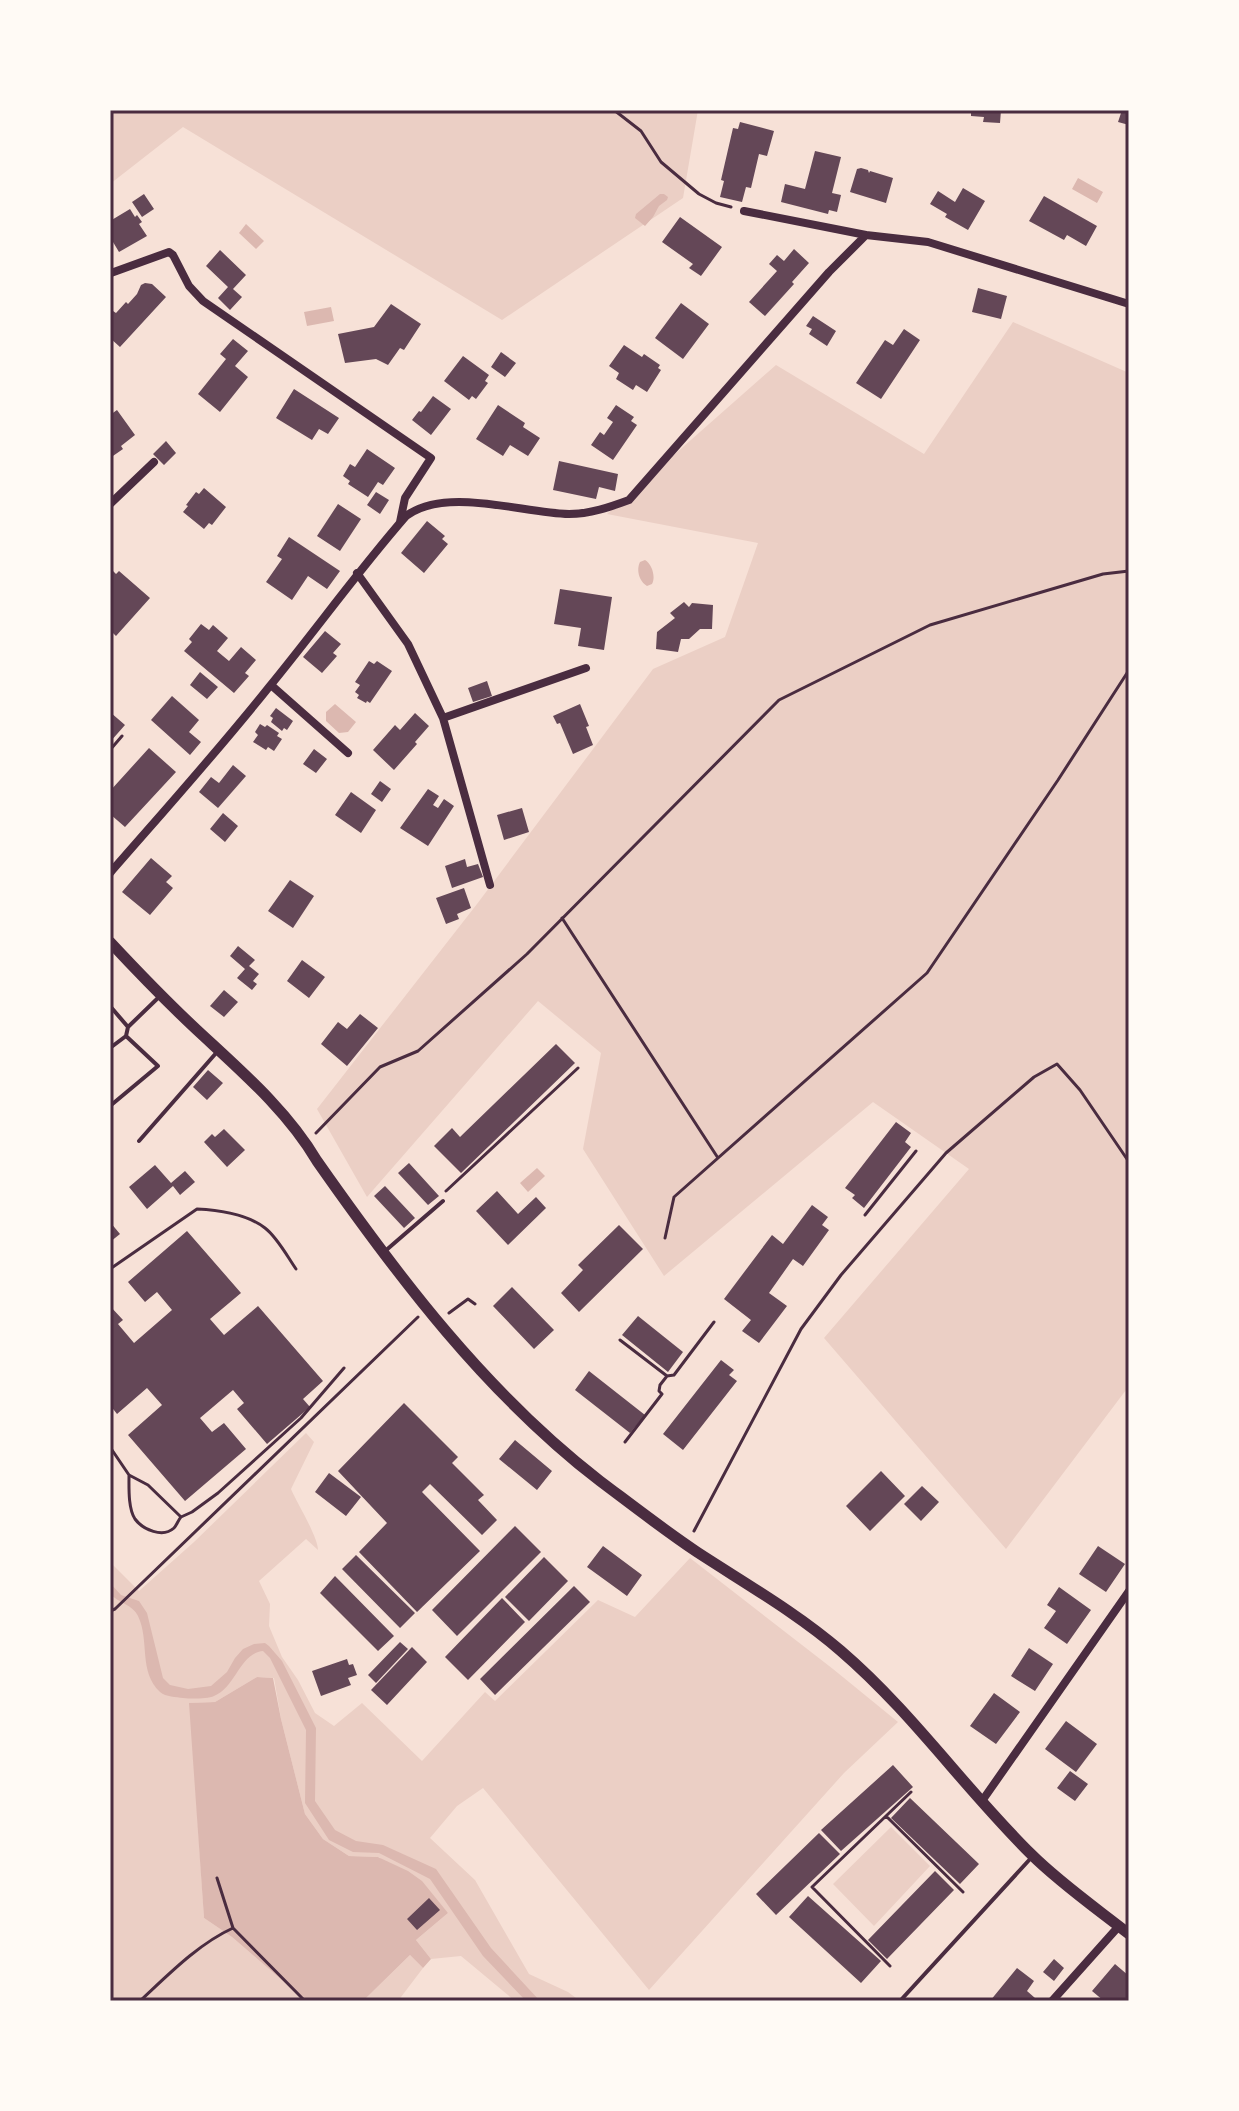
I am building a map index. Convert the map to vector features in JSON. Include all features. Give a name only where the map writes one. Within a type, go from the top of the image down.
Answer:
[{"type":"main road","points":[[110,942],[257,1087],[306,1143],[382,1254],[426,1308],[528,1419],[597,1479],[842,1652],[889,1697],[1033,1856],[1129,1934]]},
{"type":"street","points":[[744,211],[866,235],[928,242],[1129,304]]},
{"type":"street","points":[[110,873],[271,685],[357,573],[413,511],[442,501],[569,514],[601,510],[629,500],[829,272],[866,235]]},
{"type":"street","points":[[111,273],[169,252],[189,286],[203,301],[431,458],[405,498],[400,523]]},
{"type":"street","points":[[110,504],[154,462]]},
{"type":"street","points":[[357,573],[408,644],[443,718],[490,885]]},
{"type":"street","points":[[443,718],[586,668]]},
{"type":"street","points":[[271,685],[348,753]]},
{"type":"street","points":[[982,1801],[1129,1591]]},
{"type":"street","points":[[1052,2001],[1119,1926]]},
{"type":"lane","points":[[110,1048],[126,1036],[128,1027],[161,995]]},
{"type":"lane","points":[[110,1006],[128,1027]]},
{"type":"lane","points":[[110,1106],[158,1066],[126,1036]]},
{"type":"lane","points":[[139,1141],[219,1050]]},
{"type":"lane","points":[[382,1254],[443,1201]]},
{"type":"lane","points":[[900,2001],[1033,1856]]},
{"type":"path","points":[[614,110],[641,131],[661,162],[699,194],[716,203],[744,211]]},
{"type":"path","points":[[306,1143],[380,1067],[418,1051],[527,954],[779,700],[930,625],[1103,574],[1129,571]]},
{"type":"path","points":[[665,1238],[674,1197],[927,973],[1129,670]]},
{"type":"path","points":[[110,750],[122,736]]},
{"type":"path","points":[[562,918],[718,1158]]},
{"type":"path","points":[[688,1546],[801,1329],[841,1275],[946,1153],[1034,1077],[1057,1064],[1080,1090],[1129,1162]]},
{"type":"path","points":[[443,1201],[442,1196],[578,1068]]},
{"type":"path","points":[[865,1215],[916,1151]]},
{"type":"path","points":[[110,1269],[197,1209],[211,1209],[253,1221],[267,1229],[296,1269]]},
{"type":"path","points":[[446,1316],[468,1299],[475,1304]]},
{"type":"path","points":[[112,1610],[426,1308]]},
{"type":"path","points":[[625,1442],[662,1394],[660,1385],[667,1376],[674,1375],[714,1322]]},
{"type":"path","points":[[620,1340],[667,1376]]},
{"type":"path","points":[[129,1475],[132,1511],[136,1520],[144,1528],[161,1533],[174,1528],[181,1517],[218,1493],[301,1418],[344,1368]]},
{"type":"path","points":[[110,1447],[129,1475],[148,1485],[181,1517]]},
{"type":"path","points":[[890,1966],[812,1887],[911,1792]]},
{"type":"path","points":[[886,1816],[963,1892]]},
{"type":"path","points":[[217,1878],[233,1928],[305,2001]]},
{"type":"path","points":[[140,2001],[219,1934],[233,1928]]},
{"type":"shaded area","points":[[110,110],[698,110],[683,198],[502,320],[183,127],[110,184]]},
{"type":"shaded area","points":[[1078,178],[1103,192],[1097,203],[1072,189]]},
{"type":"shaded area","points":[[660,194],[668,197],[667,200],[645,226],[635,218],[636,214]]},
{"type":"shaded area","points":[[246,224],[264,241],[256,249],[239,233]]},
{"type":"shaded area","points":[[331,307],[334,321],[307,326],[304,312]]},
{"type":"shaded area","points":[[1013,322],[1129,373],[1129,1386],[1006,1549],[824,1338],[969,1169],[873,1102],[664,1276],[583,1149],[601,1053],[538,1001],[367,1197],[317,1109],[477,904],[653,669],[725,637],[758,543],[607,514],[776,365],[924,454]]},
{"type":"shaded area","points":[[645,560],[653,574],[652,584],[647,586],[638,572],[640,562]]},
{"type":"shaded area","points":[[335,704],[356,722],[348,732],[339,733],[326,721],[326,712]]},
{"type":"shaded area","points":[[537,1168],[545,1176],[528,1192],[520,1183]]},
{"type":"shaded area","points":[[306,1433],[314,1442],[291,1489],[318,1550],[306,1539],[259,1581],[270,1604],[269,1626],[282,1657],[315,1713],[334,1726],[362,1703],[422,1761],[485,1692],[495,1701],[598,1600],[635,1617],[690,1558],[898,1722],[844,1773],[649,1990],[483,1788],[457,1806],[430,1838],[475,1880],[529,1974],[580,2001],[515,2001],[461,1956],[431,1959],[416,1940],[448,1913],[379,1857],[349,1856],[323,1839],[305,1814],[274,1678],[257,1677],[215,1702],[190,1703],[204,1918],[232,1937],[306,2001],[133,2001],[128,1998],[110,2001],[110,1562],[139,1591]]},
{"type":"shaded area","points":[[110,1583],[121,1595],[139,1601],[147,1613],[163,1678],[170,1685],[188,1689],[211,1686],[227,1672],[243,1649],[254,1644],[265,1643],[269,1646],[282,1661],[316,1728],[315,1801],[335,1830],[356,1841],[383,1845],[436,1869],[491,1948],[540,2001],[526,2001],[483,1956],[430,1879],[379,1853],[353,1852],[329,1840],[305,1803],[306,1730],[270,1658],[263,1651],[249,1658],[228,1685],[214,1696],[190,1699],[165,1695],[153,1684],[149,1675],[138,1616],[133,1609],[110,1594]]},
{"type":"shaded area","points":[[257,1677],[273,1678],[305,1814],[323,1839],[349,1856],[378,1857],[408,1871],[422,1881],[448,1913],[416,1940],[431,1959],[423,1968],[410,1955],[363,2001],[306,2001],[232,1937],[204,1918],[189,1703],[215,1702]]},
{"type":"shaded area","points":[[891,1827],[930,1866],[874,1926],[833,1884]]},
{"type":"shaded area","points":[[410,1955],[423,1968],[398,2001],[363,2001]]},
{"type":"building","points":[[971,110],[1001,110],[1000,123],[983,122],[984,117],[971,116]]},
{"type":"building","points":[[1122,110],[1129,110],[1129,125],[1118,122]]},
{"type":"building","points":[[740,122],[774,131],[767,156],[759,154],[751,188],[746,187],[742,202],[720,197],[733,128],[738,129]]},
{"type":"building","points":[[815,151],[841,157],[832,193],[841,195],[837,212],[829,210],[828,214],[781,202],[785,184],[805,189]]},
{"type":"building","points":[[857,169],[893,178],[886,203],[850,192]]},
{"type":"building","points":[[963,188],[985,201],[968,230],[930,204],[938,191],[955,202]]},
{"type":"building","points":[[144,194],[154,209],[142,217],[132,202]]},
{"type":"building","points":[[1044,196],[1097,226],[1086,246],[1067,235],[1064,240],[1029,221]]},
{"type":"building","points":[[130,209],[142,222],[139,224],[147,236],[119,252],[110,237],[110,221]]},
{"type":"building","points":[[680,217],[722,247],[701,276],[689,268],[693,264],[662,242]]},
{"type":"building","points":[[794,249],[809,263],[765,316],[749,302],[777,271],[769,264],[777,255],[784,261]]},
{"type":"building","points":[[220,250],[246,275],[233,289],[242,297],[230,310],[218,298],[228,287],[206,266]]},
{"type":"building","points":[[145,283],[152,284],[166,297],[120,347],[110,338],[110,315],[126,302],[128,304]]},
{"type":"building","points":[[978,288],[1007,296],[1001,319],[972,312]]},
{"type":"building","points":[[681,303],[709,324],[683,359],[655,338]]},
{"type":"building","points":[[391,304],[421,324],[404,350],[400,348],[388,365],[376,359],[345,363],[338,334],[374,327]]},
{"type":"building","points":[[813,316],[836,331],[827,346],[809,334],[812,329],[806,326]]},
{"type":"building","points":[[904,329],[920,340],[881,399],[856,383],[885,340],[893,345]]},
{"type":"building","points":[[233,339],[248,351],[235,366],[248,377],[220,412],[198,394],[226,359],[220,354]]},
{"type":"building","points":[[624,345],[660,365],[658,368],[661,370],[647,392],[636,385],[633,390],[616,379],[619,373],[609,366]]},
{"type":"building","points":[[501,352],[516,363],[505,377],[491,367]]},
{"type":"building","points":[[463,356],[489,375],[485,381],[488,383],[476,399],[472,396],[469,400],[444,381]]},
{"type":"building","points":[[294,389],[339,418],[328,434],[319,429],[312,440],[276,418]]},
{"type":"building","points":[[433,396],[451,409],[431,435],[412,420]]},
{"type":"building","points":[[498,405],[525,423],[523,427],[540,438],[528,456],[510,445],[503,456],[476,439]]},
{"type":"building","points":[[616,405],[634,417],[631,421],[637,425],[613,460],[591,445],[600,432],[604,435],[613,422],[607,418]]},
{"type":"building","points":[[117,410],[135,435],[110,458],[110,415]]},
{"type":"building","points":[[166,441],[176,453],[164,465],[153,454]]},
{"type":"building","points":[[367,449],[395,468],[383,485],[378,482],[368,497],[348,484],[350,481],[343,476],[350,464],[355,467]]},
{"type":"building","points":[[559,461],[618,474],[615,491],[599,487],[596,499],[553,490]]},
{"type":"building","points":[[204,488],[226,507],[212,525],[209,523],[204,529],[183,512],[196,492],[199,494]]},
{"type":"building","points":[[376,492],[389,500],[380,514],[367,505]]},
{"type":"building","points":[[338,504],[361,519],[340,551],[317,536]]},
{"type":"building","points":[[427,521],[445,536],[442,539],[448,544],[424,573],[401,553]]},
{"type":"building","points":[[289,537],[340,571],[327,589],[308,576],[292,600],[266,582],[282,559],[277,556]]},
{"type":"building","points":[[112,570],[116,574],[119,571],[150,598],[116,636],[110,630]]},
{"type":"building","points":[[560,589],[612,597],[604,650],[578,646],[581,628],[554,624]]},
{"type":"building","points":[[684,602],[689,607],[692,603],[713,605],[712,629],[700,629],[689,639],[681,639],[678,652],[656,649],[657,632],[675,618],[670,613]]},
{"type":"building","points":[[201,624],[209,630],[213,625],[228,638],[217,651],[229,661],[241,647],[256,660],[245,673],[249,676],[234,693],[184,651]]},
{"type":"building","points":[[325,631],[341,644],[333,653],[337,656],[322,673],[303,657]]},
{"type":"building","points":[[369,661],[374,664],[377,661],[392,671],[370,703],[366,703],[357,698],[359,695],[355,692],[360,685],[355,682]]},
{"type":"building","points":[[200,672],[218,687],[207,699],[190,685]]},
{"type":"building","points":[[487,681],[492,696],[473,702],[468,688]]},
{"type":"building","points":[[172,696],[199,720],[189,732],[201,742],[190,755],[151,720]]},
{"type":"building","points":[[580,704],[593,745],[573,754],[560,723],[557,724],[553,716]]},
{"type":"building","points":[[276,708],[293,721],[287,730],[284,728],[282,731],[271,722],[273,718],[270,716]]},
{"type":"building","points":[[110,712],[125,725],[110,742]]},
{"type":"building","points":[[415,713],[429,726],[394,770],[373,750],[395,725],[400,730]]},
{"type":"building","points":[[260,724],[279,733],[277,736],[282,739],[274,751],[253,742]]},
{"type":"building","points":[[149,748],[176,772],[125,827],[110,814],[110,791]]},
{"type":"building","points":[[314,749],[327,759],[316,773],[303,764]]},
{"type":"building","points":[[233,765],[246,776],[218,808],[199,792],[211,777],[219,783]]},
{"type":"building","points":[[380,781],[391,789],[382,802],[371,794]]},
{"type":"building","points":[[428,789],[439,796],[433,805],[438,808],[444,799],[454,806],[428,846],[400,828]]},
{"type":"building","points":[[351,792],[376,810],[361,833],[335,815]]},
{"type":"building","points":[[522,808],[529,832],[504,840],[497,815]]},
{"type":"building","points":[[223,813],[238,826],[225,842],[210,829]]},
{"type":"building","points":[[151,858],[172,876],[166,882],[173,888],[150,915],[122,892]]},
{"type":"building","points":[[465,859],[467,867],[478,864],[483,877],[452,888],[445,866]]},
{"type":"building","points":[[290,880],[314,896],[293,928],[268,911]]},
{"type":"building","points":[[464,888],[471,908],[457,914],[459,919],[446,924],[436,898]]},
{"type":"building","points":[[238,946],[255,960],[249,966],[259,974],[253,981],[257,984],[252,990],[237,978],[245,969],[230,956]]},
{"type":"building","points":[[302,960],[325,977],[309,998],[287,981]]},
{"type":"building","points":[[224,990],[238,1002],[224,1017],[210,1006]]},
{"type":"building","points":[[360,1014],[378,1028],[347,1066],[321,1044],[338,1022],[347,1029]]},
{"type":"building","points":[[556,1044],[575,1063],[461,1173],[434,1146],[452,1128],[460,1137]]},
{"type":"building","points":[[208,1070],[223,1083],[207,1100],[193,1087]]},
{"type":"building","points":[[896,1122],[911,1133],[905,1142],[911,1147],[864,1208],[852,1198],[855,1195],[845,1188]]},
{"type":"building","points":[[224,1129],[245,1150],[227,1167],[204,1142]]},
{"type":"building","points":[[409,1163],[439,1196],[428,1205],[398,1173]]},
{"type":"building","points":[[155,1165],[171,1183],[185,1171],[195,1182],[180,1195],[173,1186],[147,1209],[129,1187]]},
{"type":"building","points":[[385,1186],[415,1218],[404,1228],[374,1196]]},
{"type":"building","points":[[497,1191],[518,1214],[536,1197],[546,1208],[508,1245],[476,1211]]},
{"type":"building","points":[[812,1205],[828,1217],[822,1225],[829,1230],[803,1266],[793,1259],[769,1293],[787,1306],[759,1343],[742,1331],[751,1320],[724,1299],[772,1235],[783,1244]]},
{"type":"building","points":[[110,1222],[120,1234],[110,1242]]},
{"type":"building","points":[[619,1225],[643,1249],[579,1312],[561,1293],[583,1270],[578,1265]]},
{"type":"building","points":[[187,1231],[241,1293],[210,1319],[224,1335],[258,1306],[323,1381],[303,1399],[310,1407],[267,1444],[237,1409],[244,1403],[233,1390],[200,1418],[212,1432],[224,1423],[246,1449],[185,1501],[128,1435],[162,1405],[147,1388],[117,1414],[110,1405],[110,1306],[123,1320],[118,1324],[134,1343],[172,1310],[157,1292],[145,1302],[128,1282]]},
{"type":"building","points":[[512,1287],[554,1330],[534,1349],[493,1306]]},
{"type":"building","points":[[638,1316],[683,1352],[668,1372],[622,1335]]},
{"type":"building","points":[[721,1360],[734,1370],[729,1375],[737,1381],[683,1450],[663,1434]]},
{"type":"building","points":[[589,1371],[645,1415],[630,1433],[575,1390]]},
{"type":"building","points":[[404,1403],[458,1457],[452,1463],[484,1495],[478,1500],[497,1520],[482,1535],[430,1484],[422,1492],[480,1551],[417,1612],[359,1552],[387,1523],[338,1471]]},
{"type":"building","points":[[515,1440],[552,1471],[537,1490],[499,1459]]},
{"type":"building","points":[[881,1471],[905,1496],[870,1531],[846,1506]]},
{"type":"building","points":[[329,1473],[361,1497],[346,1516],[315,1492]]},
{"type":"building","points":[[922,1486],[939,1502],[921,1521],[904,1504]]},
{"type":"building","points":[[515,1526],[541,1552],[457,1636],[432,1610]]},
{"type":"building","points":[[603,1546],[642,1575],[627,1596],[587,1567]]},
{"type":"building","points":[[1098,1546],[1125,1564],[1106,1592],[1079,1574]]},
{"type":"building","points":[[356,1555],[415,1613],[400,1628],[342,1569]]},
{"type":"building","points":[[544,1557],[568,1581],[529,1621],[505,1597]]},
{"type":"building","points":[[335,1576],[394,1636],[378,1651],[320,1593]]},
{"type":"building","points":[[574,1586],[590,1602],[495,1695],[480,1679]]},
{"type":"building","points":[[1059,1587],[1091,1610],[1067,1644],[1044,1628],[1056,1611],[1047,1605]]},
{"type":"building","points":[[502,1598],[525,1622],[468,1680],[445,1657]]},
{"type":"building","points":[[400,1642],[408,1649],[376,1683],[368,1675]]},
{"type":"building","points":[[412,1647],[427,1662],[387,1705],[371,1690]]},
{"type":"building","points":[[1029,1648],[1053,1664],[1035,1691],[1011,1676]]},
{"type":"building","points":[[347,1659],[349,1665],[353,1664],[357,1675],[348,1678],[351,1685],[321,1696],[312,1671]]},
{"type":"building","points":[[994,1693],[1020,1712],[996,1744],[970,1726]]},
{"type":"building","points":[[1066,1721],[1097,1744],[1076,1772],[1045,1749]]},
{"type":"building","points":[[893,1765],[913,1787],[841,1851],[821,1830]]},
{"type":"building","points":[[1070,1771],[1088,1784],[1075,1801],[1057,1788]]},
{"type":"building","points":[[910,1798],[979,1864],[960,1884],[891,1818]]},
{"type":"building","points":[[819,1833],[840,1854],[776,1915],[756,1894]]},
{"type":"building","points":[[935,1871],[954,1890],[887,1959],[868,1940]]},
{"type":"building","points":[[808,1896],[881,1961],[861,1983],[789,1917]]},
{"type":"building","points":[[429,1898],[440,1910],[417,1930],[407,1919]]},
{"type":"building","points":[[1054,1959],[1064,1968],[1054,1981],[1043,1972]]},
{"type":"building","points":[[1115,1964],[1129,1976],[1129,1996],[1125,2001],[1104,2001],[1092,1991]]},
{"type":"building","points":[[1017,1968],[1034,1981],[1027,1991],[1035,1998],[1033,2001],[990,2001]]}]
